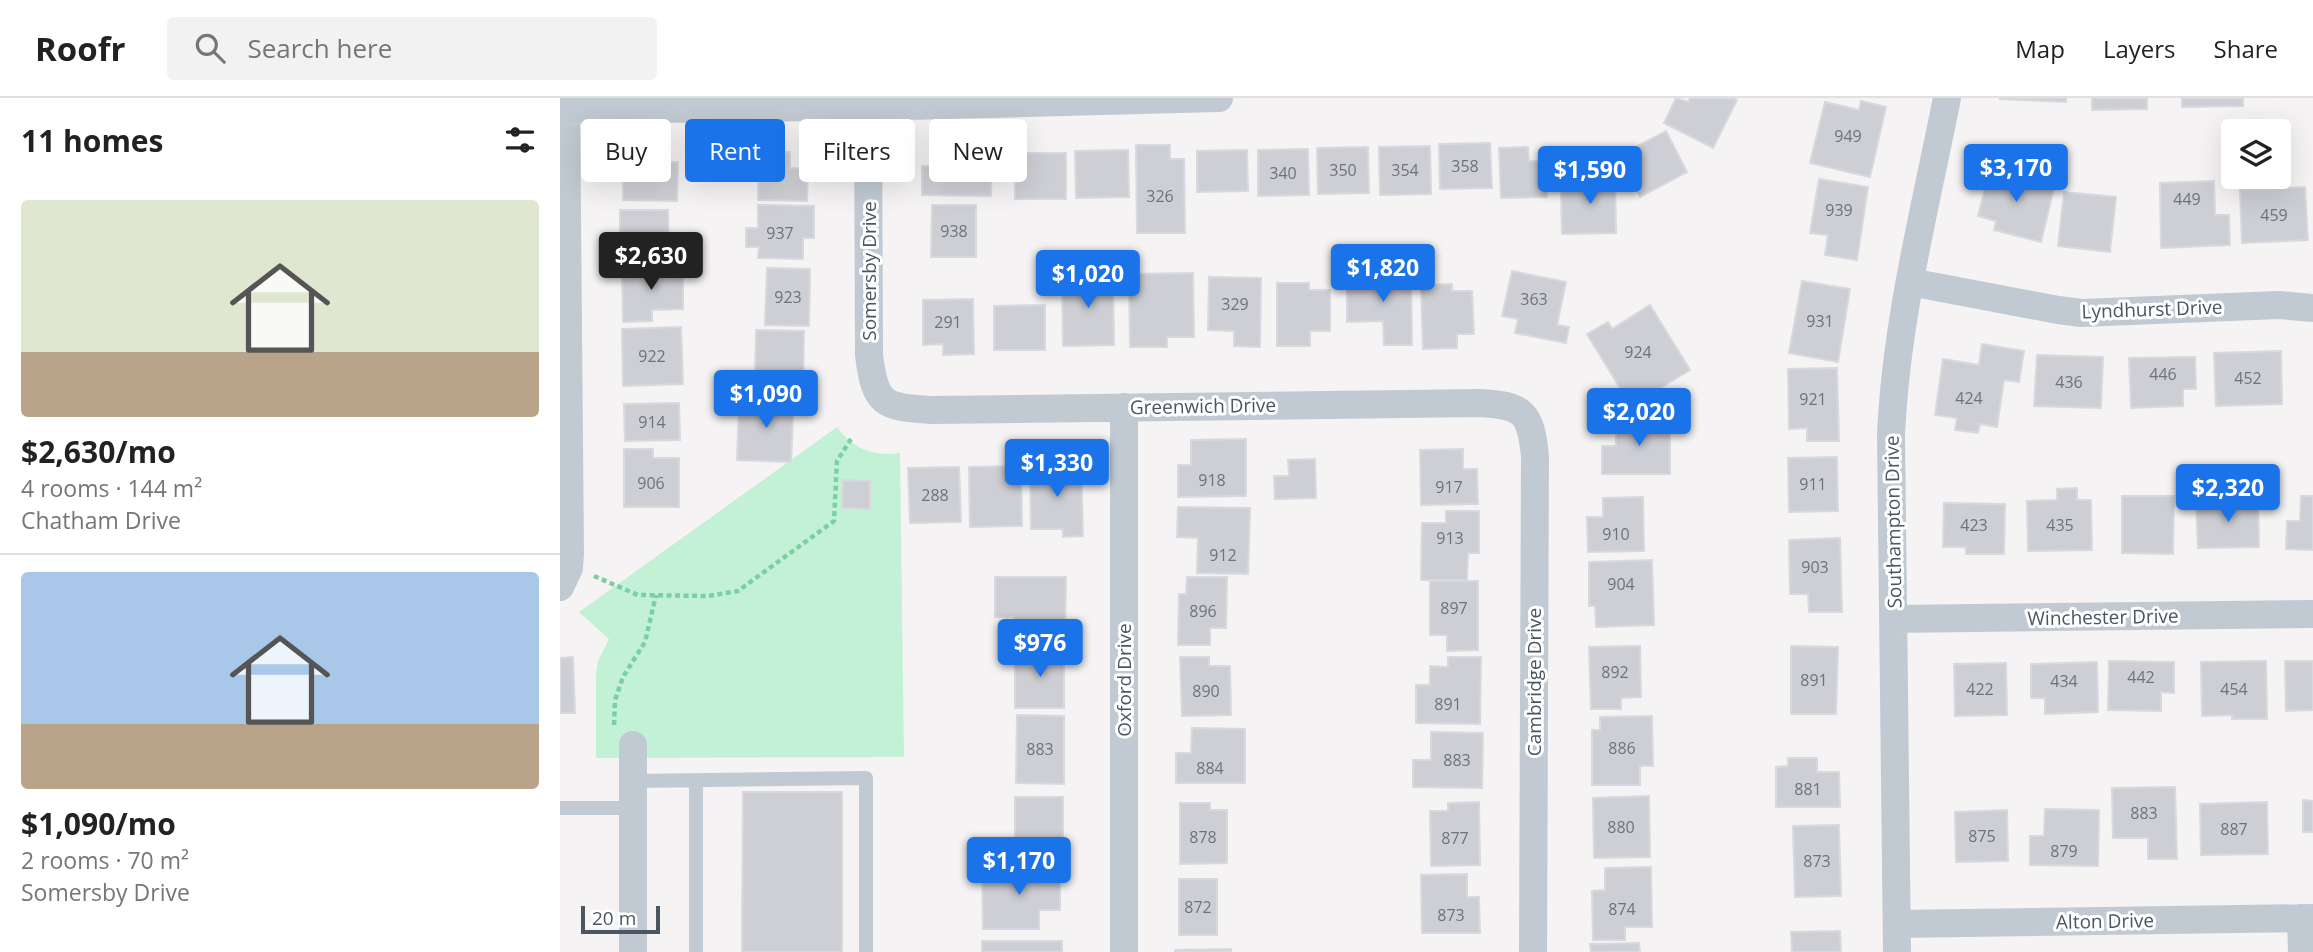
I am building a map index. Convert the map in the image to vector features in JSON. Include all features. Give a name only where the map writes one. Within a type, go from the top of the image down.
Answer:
[{"type":"street","points":[[560,587],[569,568],[570,554],[564,106],[1219,98]]},
{"type":"street","name":"Southampton Drive","points":[[1897,952],[1891,435],[1893,394],[1897,353],[1947,98]]},
{"type":"street","name":"Somersby Drive","points":[[868,102],[869,355],[874,386],[881,399]]},
{"type":"street","name":"Lyndhurst Drive","points":[[1910,282],[2082,313],[2279,305],[2313,308]]},
{"type":"street","name":"Greenwich Drive","points":[[881,399],[896,406],[932,410],[1479,403],[1511,407],[1524,414]]},
{"type":"street","name":"Oxford Drive","points":[[1124,407],[1124,952]]},
{"type":"street","name":"Cambridge Drive","points":[[1524,414],[1531,427],[1535,457],[1533,952]]},
{"type":"street","name":"Winchester Drive","points":[[1894,619],[2313,614]]},
{"type":"street","points":[[623,737],[633,794],[633,952]]},
{"type":"street","points":[[2302,952],[2307,918]]},
{"type":"street","name":"Alton Drive","points":[[1897,923],[2307,918]]},
{"type":"lane","points":[[560,808],[696,781],[866,778],[866,952]]},
{"type":"lane","points":[[696,781],[696,952]]},
{"type":"path","points":[[594,576],[638,595],[708,596],[738,591],[834,521],[837,461],[851,439]]},
{"type":"path","points":[[623,737],[615,700],[622,677],[645,642],[656,595]]},
{"type":"green space","points":[[837,427],[850,441],[865,450],[881,454],[900,453],[904,757],[596,758],[596,675],[598,661],[609,639],[579,612]]},
{"type":"building","points":[[1676,98],[1688,102],[1690,98],[1737,100],[1713,148],[1664,123]]},
{"type":"building","points":[[2066,98],[2066,102],[2000,99]]},
{"type":"building","points":[[2092,98],[2147,98],[2147,109],[2092,110]]},
{"type":"building","points":[[2182,98],[2243,98],[2243,106],[2182,107]]},
{"type":"building","points":[[1861,101],[1886,107],[1870,177],[1810,163],[1825,102],[1859,110]]},
{"type":"building","points":[[1666,131],[1687,172],[1640,197],[1619,156]]},
{"type":"building","points":[[1490,143],[1492,188],[1440,189],[1439,144]]},
{"type":"building","points":[[1136,145],[1170,145],[1170,159],[1184,159],[1185,233],[1137,233]]},
{"type":"building","points":[[1430,146],[1431,194],[1380,195],[1379,147]]},
{"type":"building","points":[[1368,147],[1369,193],[1318,194],[1317,148]]},
{"type":"building","points":[[1528,147],[1529,161],[1546,161],[1547,197],[1501,198],[1499,148]]},
{"type":"building","points":[[1308,149],[1309,195],[1258,196],[1258,150]]},
{"type":"building","points":[[1128,150],[1129,197],[1076,198],[1075,151]]},
{"type":"building","points":[[1247,150],[1248,191],[1197,192],[1197,151]]},
{"type":"building","points":[[785,152],[790,152],[790,168],[799,168],[799,182],[808,182],[807,201],[758,200],[758,182],[785,182]]},
{"type":"building","points":[[1027,153],[1066,153],[1066,199],[1015,199],[1015,182],[1027,182]]},
{"type":"building","points":[[671,162],[678,162],[677,201],[623,200],[623,182],[671,182]]},
{"type":"building","points":[[1991,165],[2025,174],[2023,180],[2054,188],[2041,242],[1994,230],[1996,221],[1978,216]]},
{"type":"building","points":[[922,166],[929,166],[929,182],[991,182],[991,196],[922,195]]},
{"type":"building","points":[[1615,173],[1616,233],[1562,234],[1561,188],[1583,188],[1583,174]]},
{"type":"building","points":[[1819,179],[1868,187],[1857,260],[1825,255],[1828,235],[1810,233]]},
{"type":"building","points":[[2214,181],[2215,215],[2229,215],[2230,245],[2161,248],[2160,183]]},
{"type":"building","points":[[2305,187],[2308,240],[2242,243],[2240,190]]},
{"type":"building","points":[[2064,192],[2116,197],[2110,252],[2058,246]]},
{"type":"building","points":[[758,205],[814,206],[814,238],[803,238],[803,259],[758,258],[759,247],[746,247],[746,228],[758,228]]},
{"type":"building","points":[[932,205],[976,205],[976,257],[931,257]]},
{"type":"building","points":[[620,210],[668,210],[669,259],[626,259],[626,239],[620,239]]},
{"type":"building","points":[[683,267],[683,309],[652,310],[652,321],[623,322],[622,268]]},
{"type":"building","points":[[767,268],[810,269],[809,326],[765,325]]},
{"type":"building","points":[[1512,271],[1566,282],[1557,325],[1569,327],[1566,343],[1515,333],[1518,319],[1502,316]]},
{"type":"building","points":[[1193,273],[1194,337],[1167,337],[1167,347],[1130,347],[1129,274]]},
{"type":"building","points":[[1113,274],[1114,345],[1063,346],[1062,275]]},
{"type":"building","points":[[1411,274],[1412,345],[1384,345],[1383,321],[1347,322],[1347,275]]},
{"type":"building","points":[[1209,277],[1261,278],[1260,347],[1234,346],[1234,331],[1208,330]]},
{"type":"building","points":[[1802,281],[1850,289],[1838,362],[1789,353]]},
{"type":"building","points":[[1277,283],[1309,283],[1309,290],[1330,290],[1330,331],[1310,331],[1310,346],[1277,346]]},
{"type":"building","points":[[1452,284],[1452,291],[1472,291],[1474,334],[1457,334],[1457,348],[1423,349],[1421,285]]},
{"type":"building","points":[[973,299],[974,354],[943,355],[943,344],[923,345],[923,300]]},
{"type":"building","points":[[1045,305],[1045,350],[994,350],[994,306]]},
{"type":"building","points":[[1650,305],[1690,370],[1631,406],[1587,334],[1608,322],[1612,329]]},
{"type":"building","points":[[681,327],[683,384],[623,386],[622,329]]},
{"type":"building","points":[[756,330],[804,331],[803,385],[755,384]]},
{"type":"building","points":[[1982,344],[2024,351],[2019,382],[2004,380],[1997,427],[1980,424],[1978,433],[1955,430],[1957,418],[1935,415],[1943,359],[1979,365]]},
{"type":"building","points":[[2281,351],[2282,404],[2216,406],[2214,353]]},
{"type":"building","points":[[2037,355],[2103,357],[2101,408],[2034,406]]},
{"type":"building","points":[[2195,357],[2196,389],[2183,389],[2183,406],[2131,408],[2129,358]]},
{"type":"building","points":[[1837,368],[1839,441],[1807,441],[1807,428],[1789,429],[1788,369]]},
{"type":"building","points":[[761,396],[794,397],[791,462],[737,460],[739,406],[761,407]]},
{"type":"building","points":[[679,403],[680,440],[625,441],[624,404]]},
{"type":"building","points":[[1616,418],[1670,418],[1670,474],[1602,474],[1602,446],[1616,446]]},
{"type":"building","points":[[1246,439],[1246,496],[1178,497],[1178,465],[1191,465],[1191,440]]},
{"type":"building","points":[[624,449],[653,449],[653,458],[679,458],[679,507],[624,507]]},
{"type":"building","points":[[1463,449],[1463,469],[1477,469],[1478,504],[1421,505],[1420,450]]},
{"type":"building","points":[[1837,457],[1838,511],[1789,512],[1788,458]]},
{"type":"building","points":[[1315,459],[1316,498],[1275,499],[1274,476],[1289,476],[1288,460]]},
{"type":"building","points":[[1021,466],[1022,526],[970,527],[969,467]]},
{"type":"building","points":[[1081,466],[1083,536],[1063,537],[1063,529],[1031,529],[1030,467]]},
{"type":"building","points":[[959,467],[961,522],[910,523],[908,468]]},
{"type":"building","points":[[843,480],[870,481],[870,509],[842,508]]},
{"type":"building","points":[[2077,488],[2077,500],[2091,500],[2092,550],[2028,551],[2027,501],[2057,500],[2057,489]]},
{"type":"building","points":[[2122,496],[2174,496],[2173,554],[2122,553]]},
{"type":"building","points":[[2301,496],[2313,496],[2313,550],[2286,549],[2287,521],[2300,521]]},
{"type":"building","points":[[1643,497],[1644,551],[1588,552],[1587,517],[1603,517],[1603,498]]},
{"type":"building","points":[[2258,501],[2259,547],[2198,548],[2196,502]]},
{"type":"building","points":[[1944,503],[2005,504],[2004,554],[1966,554],[1966,547],[1943,547]]},
{"type":"building","points":[[1178,507],[1250,508],[1248,574],[1197,573],[1198,538],[1177,537]]},
{"type":"building","points":[[1446,511],[1479,511],[1479,553],[1468,553],[1467,580],[1421,580],[1422,523],[1446,523]]},
{"type":"building","points":[[1840,538],[1842,612],[1809,612],[1808,594],[1790,594],[1789,540]]},
{"type":"building","points":[[1652,560],[1654,625],[1596,627],[1595,606],[1589,606],[1589,562]]},
{"type":"building","points":[[995,577],[1066,577],[1065,632],[1014,631],[1014,617],[995,617]]},
{"type":"building","points":[[1187,577],[1227,577],[1226,628],[1210,628],[1210,645],[1178,645],[1179,594],[1186,594]]},
{"type":"building","points":[[1430,581],[1478,581],[1478,650],[1447,651],[1447,635],[1430,635]]},
{"type":"building","points":[[1640,646],[1641,697],[1621,698],[1621,709],[1591,709],[1589,647]]},
{"type":"building","points":[[1791,646],[1838,647],[1836,714],[1791,714]]},
{"type":"building","points":[[1015,650],[1064,650],[1064,708],[1015,708]]},
{"type":"building","points":[[573,657],[575,713],[560,713],[560,658]]},
{"type":"building","points":[[1180,657],[1209,657],[1209,666],[1230,666],[1231,715],[1182,716]]},
{"type":"building","points":[[1448,657],[1481,657],[1480,724],[1416,723],[1416,685],[1430,685],[1430,666],[1448,667]]},
{"type":"building","points":[[2109,661],[2174,662],[2174,693],[2161,692],[2161,711],[2108,710]]},
{"type":"building","points":[[2266,661],[2267,719],[2232,719],[2232,715],[2202,716],[2201,662]]},
{"type":"building","points":[[2285,661],[2313,661],[2313,710],[2286,711]]},
{"type":"building","points":[[2097,662],[2098,712],[2045,714],[2045,698],[2031,698],[2031,664]]},
{"type":"building","points":[[2006,663],[2007,715],[1955,716],[1954,664]]},
{"type":"building","points":[[1017,715],[1064,716],[1064,784],[1016,783]]},
{"type":"building","points":[[1652,716],[1653,766],[1640,766],[1640,785],[1592,785],[1592,730],[1600,730],[1600,717]]},
{"type":"building","points":[[1192,728],[1245,729],[1245,783],[1176,783],[1176,753],[1191,753]]},
{"type":"building","points":[[1431,732],[1483,733],[1482,788],[1413,787],[1413,760],[1431,760]]},
{"type":"building","points":[[1788,758],[1817,758],[1817,772],[1839,772],[1840,807],[1776,807],[1776,767],[1788,766]]},
{"type":"building","points":[[2175,787],[2177,859],[2148,859],[2148,838],[2113,838],[2112,788]]},
{"type":"building","points":[[743,792],[842,792],[842,952],[742,952]]},
{"type":"building","points":[[1649,796],[1650,857],[1594,858],[1593,798]]},
{"type":"building","points":[[1015,797],[1063,797],[1063,852],[1015,852]]},
{"type":"building","points":[[2303,800],[2313,801],[2313,832],[2303,832]]},
{"type":"building","points":[[1479,802],[1480,865],[1431,866],[1430,811],[1448,811],[1448,803]]},
{"type":"building","points":[[2267,802],[2268,854],[2201,855],[2200,804]]},
{"type":"building","points":[[1180,803],[1210,803],[1210,810],[1227,810],[1227,863],[1180,864]]},
{"type":"building","points":[[2045,809],[2099,810],[2098,866],[2030,865],[2030,836],[2044,836]]},
{"type":"building","points":[[2007,810],[2008,861],[1956,862],[1955,812]]},
{"type":"building","points":[[1839,825],[1841,896],[1795,897],[1793,826]]},
{"type":"building","points":[[1651,867],[1652,927],[1625,927],[1625,940],[1593,940],[1592,891],[1605,890],[1605,868]]},
{"type":"building","points":[[1060,868],[1060,910],[1039,910],[1039,929],[983,929],[982,869]]},
{"type":"building","points":[[1467,874],[1467,897],[1479,897],[1480,933],[1422,933],[1421,875]]},
{"type":"building","points":[[1179,879],[1217,879],[1217,935],[1179,935]]},
{"type":"building","points":[[1840,931],[1841,952],[1792,952],[1791,932]]},
{"type":"building","points":[[982,941],[1062,941],[1062,952],[982,952]]},
{"type":"building","points":[[1639,943],[1640,952],[1591,952],[1590,944]]},
{"type":"building","points":[[1231,949],[1231,952],[1175,952],[1175,950]]}]
